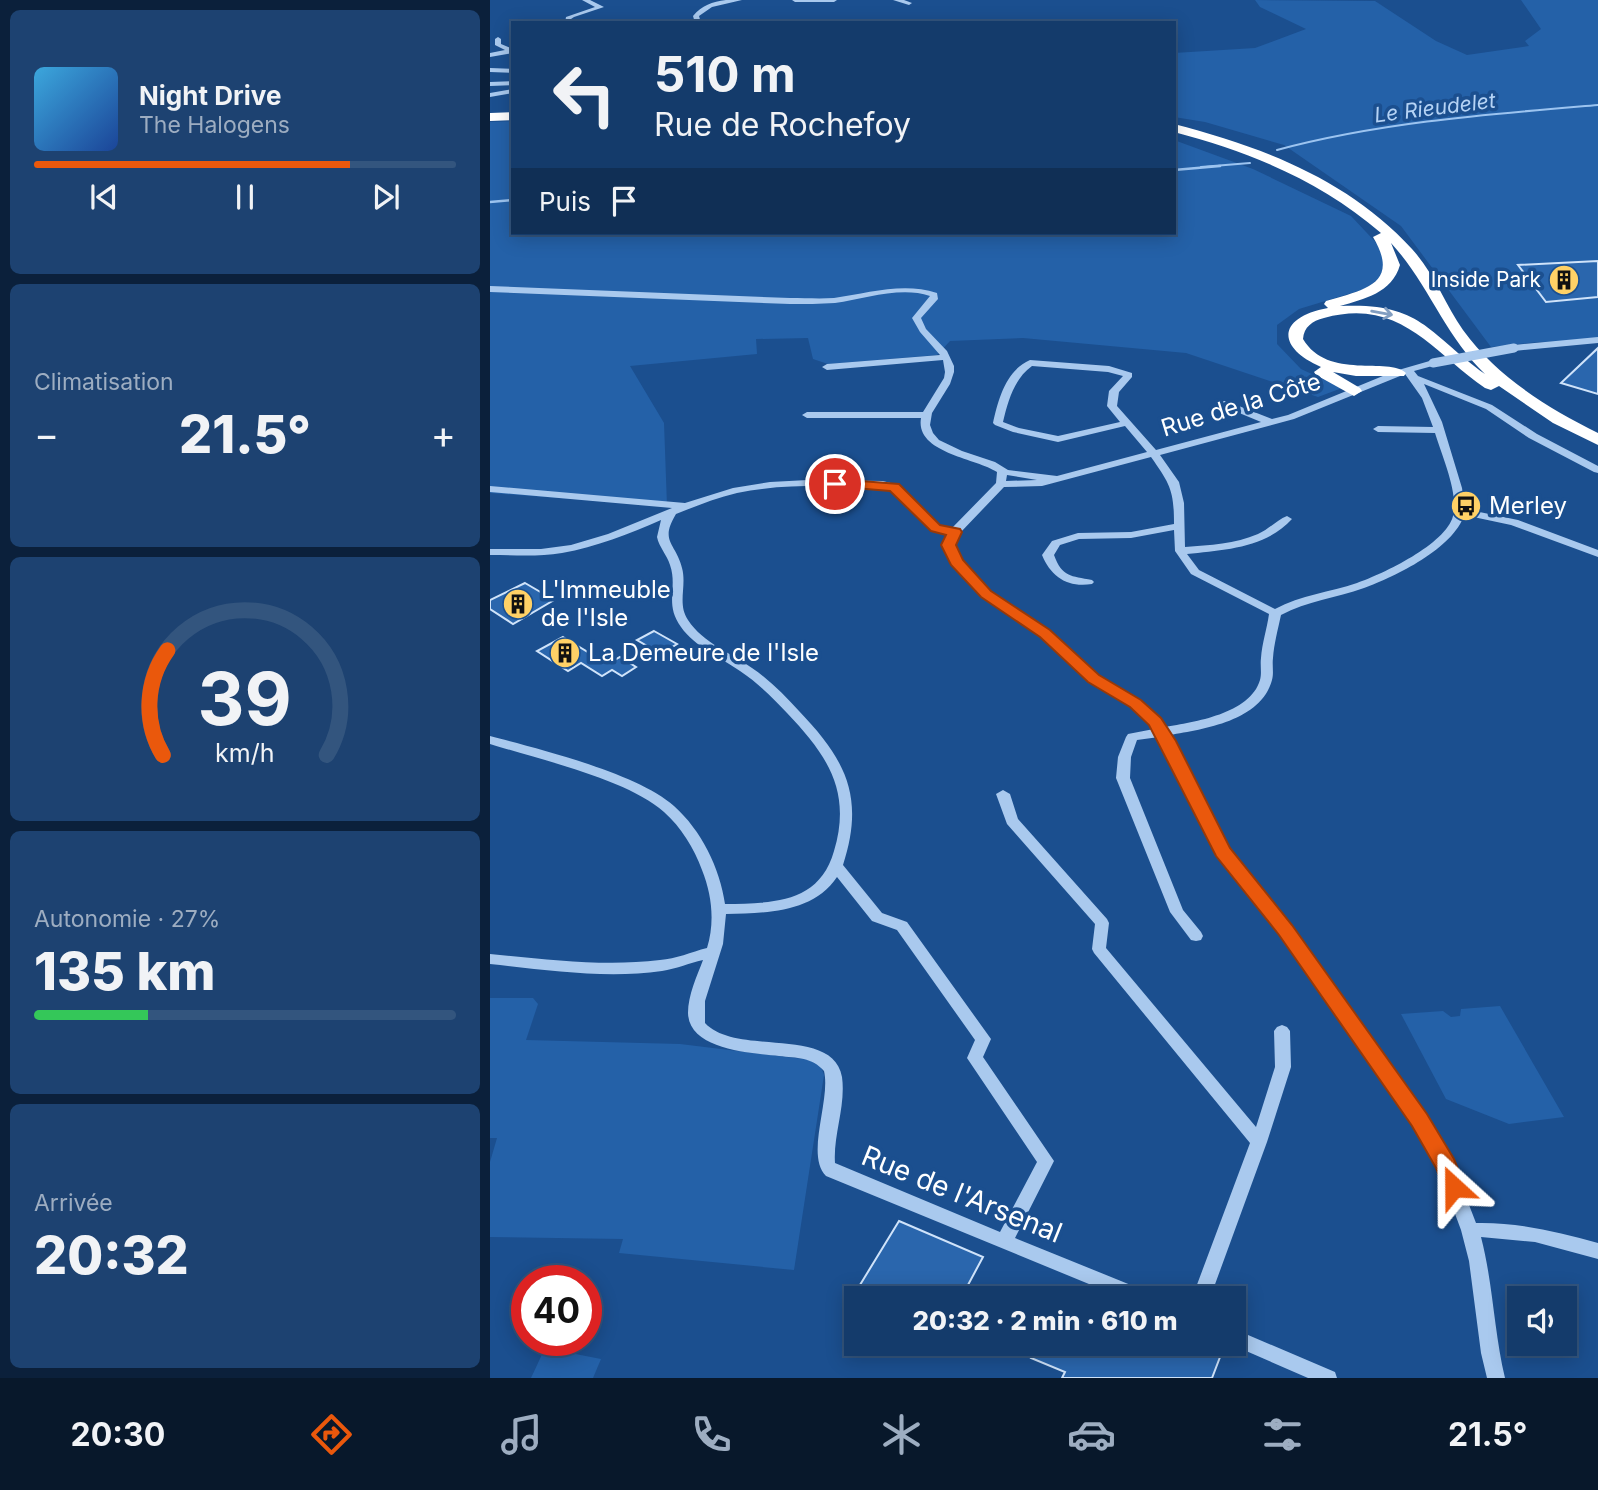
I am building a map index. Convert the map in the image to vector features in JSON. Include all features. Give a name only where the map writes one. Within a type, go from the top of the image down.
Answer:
[{"type":"highway","points":[[490,118],[511,117]]},
{"type":"highway","points":[[1176,131],[1238,152],[1300,178],[1341,202],[1370,224],[1403,258],[1452,335],[1477,362],[1532,407],[1598,444]]},
{"type":"highway","points":[[1176,131],[1261,154],[1349,200],[1381,226],[1411,257],[1459,335],[1493,373],[1545,412],[1598,444]]},
{"type":"highway","points":[[1349,371],[1358,379],[1358,389],[1293,355],[1282,340],[1281,334],[1284,326],[1296,316],[1353,298],[1385,283],[1394,266],[1393,258],[1370,224]]},
{"type":"highway","points":[[1403,371],[1349,371],[1329,366],[1302,350],[1295,336],[1296,328],[1304,320],[1338,311],[1367,310],[1403,318],[1423,328],[1453,356],[1510,398],[1598,444]]},
{"type":"street","points":[[568,21],[572,16],[601,7],[585,0]]},
{"type":"street","points":[[697,21],[696,16],[699,11],[721,2],[738,0]]},
{"type":"street","points":[[795,0],[834,0]]},
{"type":"street","points":[[896,0],[909,3]]},
{"type":"street","points":[[498,39],[498,45],[511,51]]},
{"type":"street","points":[[490,55],[511,51]]},
{"type":"street","points":[[490,70],[511,71]]},
{"type":"street","points":[[490,83],[511,83]]},
{"type":"street","points":[[490,95],[511,91]]},
{"type":"street","points":[[490,289],[803,302],[919,290],[934,295],[932,303],[916,318],[919,327],[946,358],[949,375],[927,415],[926,426],[932,439],[945,448],[993,465],[1001,477],[955,532],[948,545],[957,562],[986,594],[1065,649],[1094,678],[1145,711],[1162,732],[1222,851],[1285,930],[1419,1120],[1446,1166],[1470,1230],[1478,1261],[1490,1353],[1496,1378]]},
{"type":"street","name":"Rue de la Côte","points":[[1001,477],[1042,483],[1291,417],[1403,371],[1433,363],[1514,348],[1598,340]]},
{"type":"street","points":[[827,367],[946,358]]},
{"type":"street","points":[[1127,423],[1058,439],[1016,430],[998,423],[1001,408],[1020,368],[1030,363],[1110,369],[1129,375],[1114,391],[1112,406],[1127,423],[1154,454],[1174,482],[1179,503],[1180,551],[1195,572],[1275,613]]},
{"type":"street","points":[[1403,371],[1489,407],[1533,436],[1598,470]]},
{"type":"street","points":[[1275,613],[1306,599],[1363,584],[1434,548],[1458,521],[1459,511],[1438,430],[1419,379]]},
{"type":"street","points":[[1223,403],[1270,422]]},
{"type":"street","points":[[807,415],[927,415]]},
{"type":"street","points":[[1378,429],[1438,430]]},
{"type":"street","points":[[490,552],[568,549],[687,506],[764,485],[883,484],[894,487],[936,528],[955,532]]},
{"type":"street","points":[[490,489],[687,506]]},
{"type":"street","points":[[1459,511],[1514,522],[1598,554]]},
{"type":"street","points":[[490,740],[635,788],[668,807],[707,863],[719,909],[780,907],[799,902],[830,881],[838,867],[847,805],[841,774],[823,742],[782,701],[746,669],[708,647],[680,618],[676,605],[678,573],[675,557],[663,541],[662,531],[671,513]]},
{"type":"street","points":[[1180,551],[1227,546],[1266,536],[1279,529],[1287,519]]},
{"type":"street","points":[[1088,582],[1067,581],[1052,569],[1048,555],[1056,543],[1079,536],[1131,535],[1179,526]]},
{"type":"street","points":[[1196,936],[1177,912],[1123,778],[1126,748],[1132,737],[1204,724],[1230,715],[1261,692],[1266,681],[1267,657],[1275,613]]},
{"type":"street","points":[[1003,794],[1012,821],[1102,923],[1099,949],[1259,1142]]},
{"type":"street","points":[[838,867],[877,917],[902,926],[983,1039],[975,1058],[1046,1161],[1004,1242]]},
{"type":"street","name":"Rue de l'Arsenal","points":[[719,909],[719,928],[695,1018],[705,1033],[729,1042],[814,1054],[824,1060],[833,1073],[825,1149],[827,1166],[832,1171],[1112,1286]]},
{"type":"street","points":[[490,959],[582,969],[625,969],[663,965],[712,953]]},
{"type":"street","points":[[1205,1286],[1259,1142],[1283,1067],[1282,1031]]},
{"type":"street","points":[[1470,1230],[1496,1229],[1530,1233],[1598,1251]]},
{"type":"street","points":[[1246,1342],[1320,1376]]},
{"type":"shaded area","points":[[1255,0],[1375,1],[1436,41],[1467,55],[1529,46],[1525,41],[1541,29],[1521,0],[1598,0],[1598,341],[1538,342],[1491,347],[1401,226],[1284,145],[1205,122],[1176,117],[1176,53],[1255,48],[1306,29],[1260,7]]},
{"type":"shaded area","points":[[511,121],[511,235],[1176,235],[1176,141],[1253,169],[1351,216],[1382,249],[1385,274],[1365,289],[1299,309],[1277,325],[1277,344],[1301,369],[1342,388],[1318,397],[1186,353],[1023,338],[950,341],[937,355],[828,364],[813,359],[808,338],[756,339],[757,354],[630,366],[664,423],[667,506],[490,493],[490,122]]},
{"type":"shaded area","points":[[490,998],[533,998],[538,1004],[526,1040],[680,1044],[812,1060],[821,1067],[824,1075],[794,1270],[619,1253],[623,1239],[490,1237],[490,1162],[497,1138],[490,1138]]},
{"type":"shaded area","points":[[1500,1006],[1564,1117],[1509,1124],[1446,1099],[1401,1014],[1443,1011],[1451,1017],[1460,1016],[1461,1009]]},
{"type":"shaded area","points":[[541,1356],[586,1356],[601,1359],[593,1378],[531,1378]]},
{"type":"building","name":"Inside Park","points":[[1598,261],[1598,297],[1546,302],[1518,265]]},
{"type":"building","points":[[1598,348],[1598,394],[1561,383]]},
{"type":"building","name":"L'Immeuble de l'Isle","points":[[525,583],[554,600],[513,624],[490,609],[490,600]]},
{"type":"building","points":[[654,631],[677,644],[661,654],[637,640]]},
{"type":"building","name":"La Demeure de l'Isle","points":[[563,637],[601,660],[605,658],[611,662],[620,657],[636,667],[622,676],[612,670],[602,676],[581,663],[568,671],[537,651]]},
{"type":"building","points":[[899,1221],[983,1257],[967,1286],[859,1286]]},
{"type":"building","points":[[1220,1356],[1212,1378],[1062,1378],[1065,1372],[1031,1358]]},
{"type":"waterway","name":"Le Rieudelet","points":[[1277,150],[1396,126],[1598,105]]},
{"type":"waterway","name":"Le Rieudelet","points":[[1201,167],[1250,163]]},
{"type":"waterway","name":"Le Rieudelet","points":[[1176,170],[1220,166]]},
{"type":"waterway","name":"Le Rieudelet","points":[[490,202],[511,200]]},
{"type":"place","name":"Inside Park","points":[[1564,280]]},
{"type":"place","name":"Merley","points":[[1466,506]]},
{"type":"place","name":"L'Immeuble de l'Isle","points":[[518,604]]},
{"type":"place","name":"La Demeure de l'Isle","points":[[565,653]]},
{"type":"route","points":[[835,484],[883,484],[894,487],[936,528],[955,532],[948,545],[973,582],[1065,649],[1094,678],[1145,711],[1155,722],[1168,741],[1222,851],[1285,930],[1345,1012],[1419,1120],[1446,1166],[1454,1187]]}]
